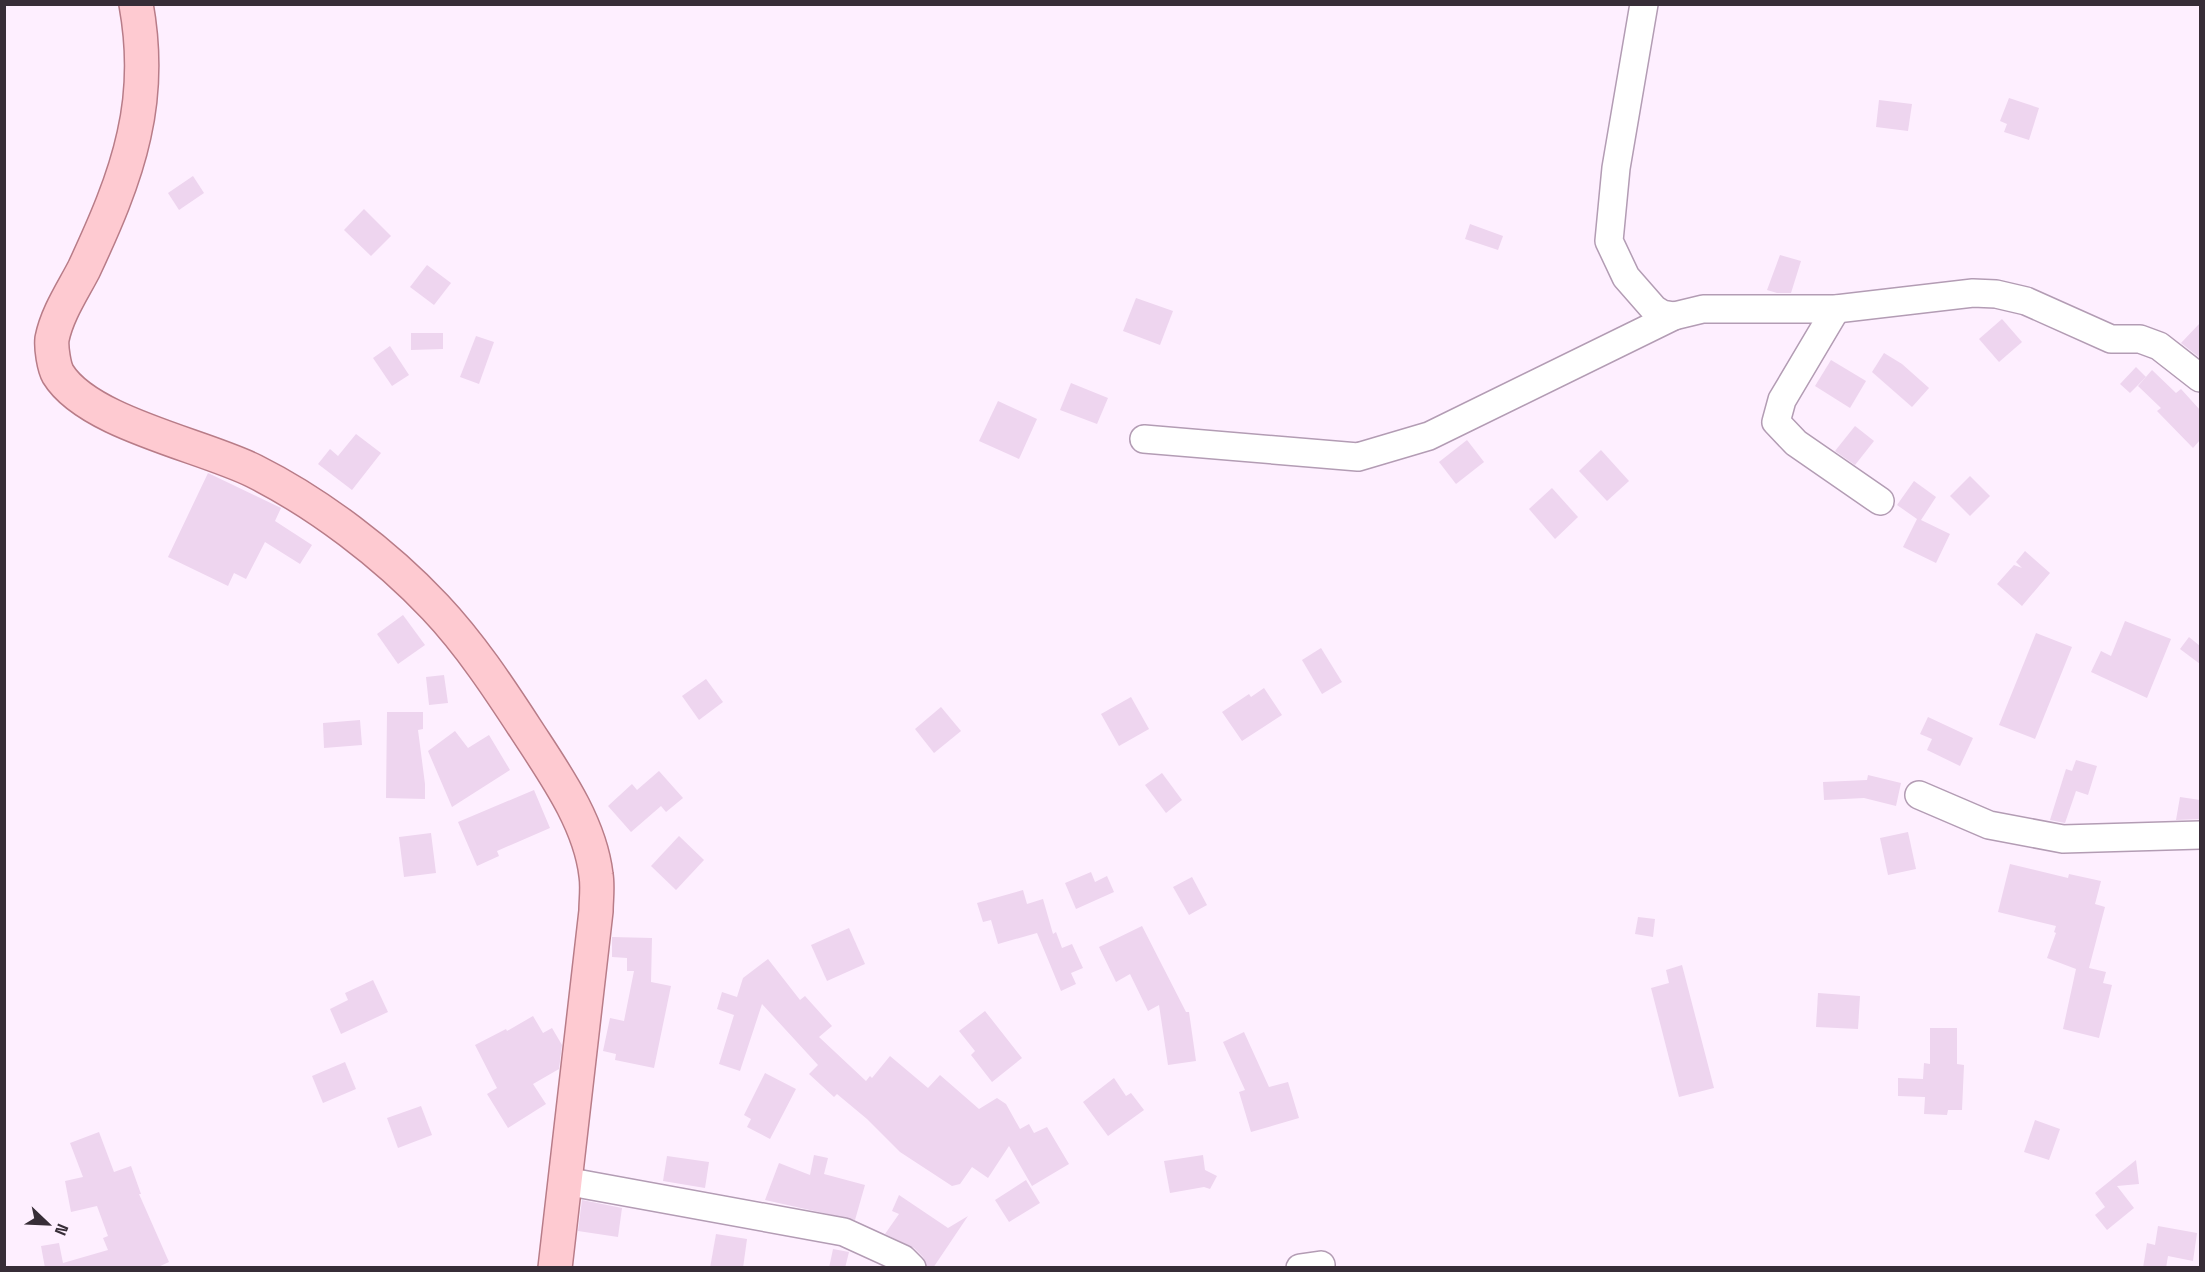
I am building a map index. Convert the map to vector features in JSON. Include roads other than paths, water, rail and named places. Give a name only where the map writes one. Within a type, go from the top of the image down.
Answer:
[{"type":"main road","points":[[136,4],[142,49],[141,92],[134,136],[112,206],[82,272],[60,313],[51,342],[57,372],[75,393],[105,413],[252,470],[299,496],[330,516],[383,559],[435,606],[490,675],[565,789],[584,830],[596,875],[596,911],[555,1268]]},
{"type":"street","points":[[1644,4],[1617,168],[1609,240],[1626,277],[1654,309],[1662,314],[1674,316]]},
{"type":"street","points":[[1144,439],[1358,457],[1429,436],[1674,316],[1703,309],[1836,309],[1973,293],[1996,294],[2026,301],[2111,339],[2140,339],[2159,346],[2200,378]]},
{"type":"street","points":[[1836,309],[1782,400],[1776,422],[1796,443],[1880,501]]},
{"type":"street","points":[[1919,795],[1989,825],[2063,839],[2200,835]]},
{"type":"street","points":[[565,1181],[843,1232],[903,1259],[912,1268]]}]
